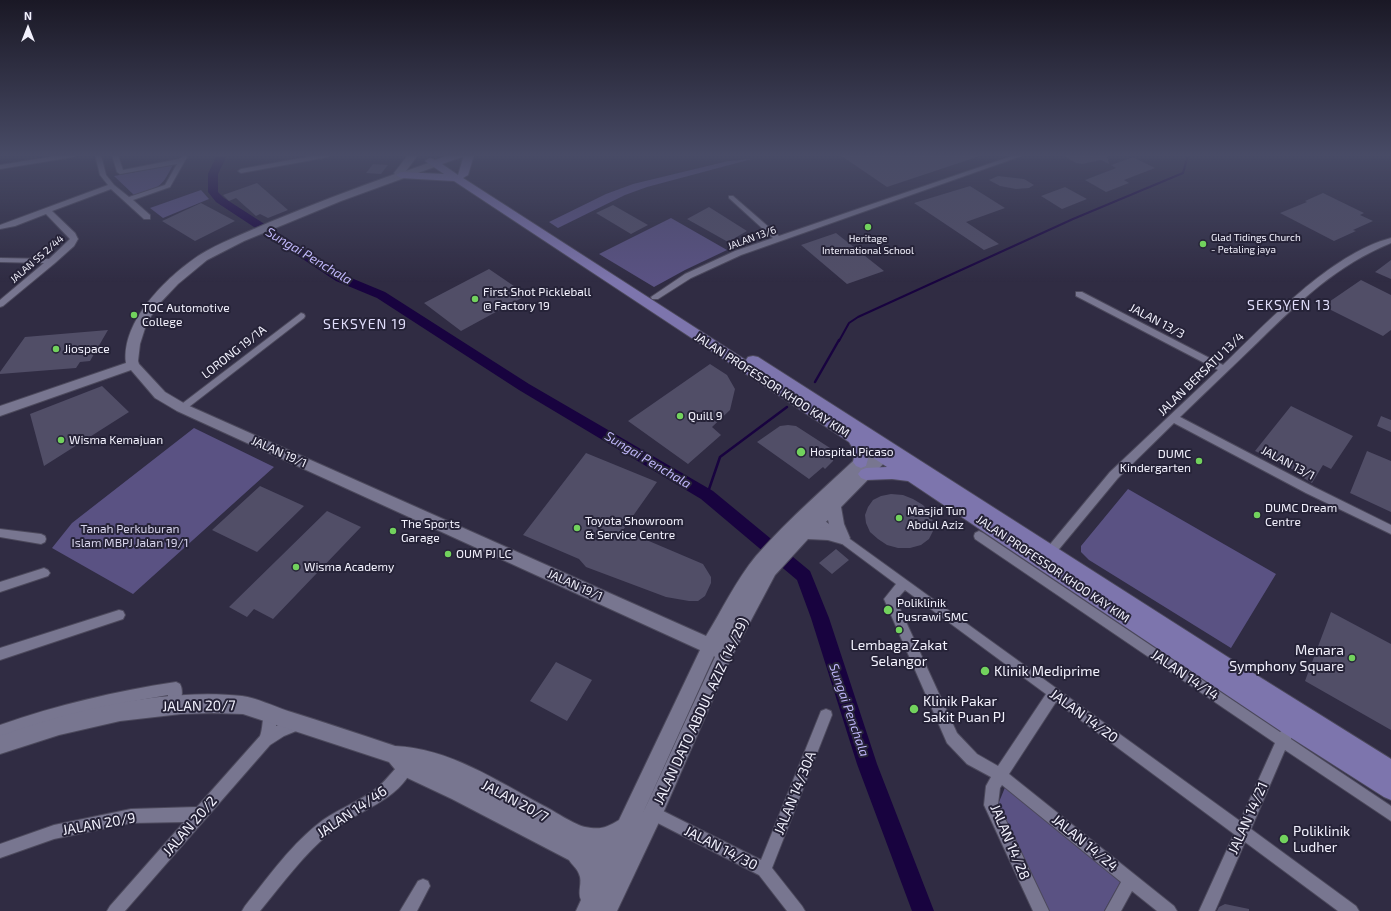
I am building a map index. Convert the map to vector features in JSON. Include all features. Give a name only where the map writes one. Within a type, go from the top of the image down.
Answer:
[{"type":"main road","name":"JALAN PROFESSOR KHOO KAY KIM","points":[[492,198],[1046,557],[1391,771]]},
{"type":"main road","name":"JALAN PROFESSOR KHOO KAY KIM","points":[[494,198],[655,297],[857,433],[879,453],[920,474]]},
{"type":"main road","points":[[857,433],[864,468],[892,473],[920,474]]},
{"type":"main road","name":"JALAN PROFESSOR KHOO KAY KIM","points":[[1046,557],[1286,733],[1391,790]]},
{"type":"street","points":[[0,227],[47,212],[83,198]]},
{"type":"street","points":[[125,198],[147,217]]},
{"type":"street","points":[[128,200],[135,198]]},
{"type":"street","points":[[0,411],[132,362],[134,343],[140,323],[165,291],[188,270],[202,259],[251,234],[340,198]]},
{"type":"street","points":[[732,198],[778,239]]},
{"type":"street","name":"JALAN 13/6","points":[[655,297],[688,276],[715,263],[778,239],[898,198]]},
{"type":"street","name":"JALAN SS 2/44","points":[[2,300],[52,261],[71,244],[74,239],[72,235],[47,212]]},
{"type":"street","name":"JALAN BERSATU 13/4","points":[[1046,557],[1114,475],[1290,306],[1321,279],[1358,255],[1391,240]]},
{"type":"street","points":[[0,260],[52,261]]},
{"type":"street","name":"JALAN 13/3","points":[[1078,294],[1224,369]]},
{"type":"street","name":"LORONG 19/1A","points":[[182,408],[301,316]]},
{"type":"street","name":"JALAN 19/1","points":[[132,362],[160,395],[182,408],[718,650]]},
{"type":"street","name":"JALAN 13/1","points":[[1173,418],[1310,490],[1391,530]]},
{"type":"street","name":"JALAN DATO ABDUL AZIZ (14/29)","points":[[801,529],[818,520],[833,506],[864,468],[879,453]]},
{"type":"street","name":"JALAN DATO ABDUL AZIZ (14/29)","points":[[617,867],[626,826],[718,650],[765,566],[801,529],[818,504],[864,468]]},
{"type":"street","points":[[818,504],[818,520]]},
{"type":"street","points":[[833,506],[836,524],[842,538]]},
{"type":"street","name":"JALAN 14/20","points":[[818,520],[1351,911]]},
{"type":"street","points":[[801,529],[842,538]]},
{"type":"street","points":[[0,533],[41,539]]},
{"type":"street","name":"JALAN 14/14","points":[[979,536],[1286,733],[1391,814]]},
{"type":"street","points":[[0,587],[44,573]]},
{"type":"street","name":"JALAN 14/24","points":[[904,583],[890,600],[941,717],[952,738],[969,757],[1000,775],[1169,911]]},
{"type":"street","points":[[0,654],[119,615]]},
{"type":"street","name":"JALAN DATO ABDUL AZIZ (14/29)","points":[[594,911],[617,867],[653,813],[718,650]]},
{"type":"street","name":"JALAN 14/28","points":[[1041,911],[991,805],[993,786],[1054,693]]},
{"type":"street","name":"JALAN 20/7","points":[[0,732],[42,718],[130,695],[175,696],[222,704],[243,705],[401,761],[459,792],[576,843],[617,867]]},
{"type":"street","name":"JALAN 20/7","points":[[0,745],[31,734],[125,712],[175,696]]},
{"type":"street","name":"JALAN 20/2","points":[[265,740],[269,728],[270,715]]},
{"type":"street","name":"JALAN 14/30A","points":[[764,870],[826,715]]},
{"type":"street","name":"JALAN 20/2","points":[[115,911],[265,740],[279,731],[296,724]]},
{"type":"street","name":"JALAN 14/21","points":[[1207,911],[1286,733]]},
{"type":"street","name":"JALAN 14/46","points":[[250,911],[303,847],[328,824],[382,792],[396,780],[401,761]]},
{"type":"street","name":"JALAN 14/30","points":[[653,813],[764,870],[797,911]]},
{"type":"street","name":"JALAN 20/9","points":[[0,851],[54,832],[131,816],[200,814]]},
{"type":"street","points":[[594,911],[591,879],[587,865],[576,843],[593,838],[608,838],[626,826]]},
{"type":"street","points":[[1113,911],[1130,880]]},
{"type":"street","points":[[408,911],[423,886]]},
{"type":"green space","points":[[180,198],[208,198],[209,199],[163,218],[150,208]]},
{"type":"green space","points":[[599,198],[620,198],[558,228],[549,222]]},
{"type":"green space","points":[[671,218],[727,250],[654,287],[599,254]]},
{"type":"green space","name":"Tanah Perkuburan Islam MBPJ Jalan 19/1","points":[[194,428],[274,467],[133,594],[52,548],[72,523]]},
{"type":"green space","points":[[1128,489],[1276,574],[1231,648],[1089,560],[1081,552],[1081,546]]},
{"type":"green space","points":[[1006,785],[1122,879],[1104,911],[1049,911],[997,807]]},
{"type":"building","points":[[226,198],[274,198],[288,210],[268,218],[260,214],[256,216],[236,198],[229,201]]},
{"type":"building","points":[[932,198],[988,198],[1005,208],[966,222],[999,244],[984,250],[914,203]]},
{"type":"building","points":[[1043,198],[1084,198],[1087,199],[1062,209]]},
{"type":"building","points":[[1313,198],[1332,198],[1364,213],[1360,215],[1373,221],[1334,241],[1280,213],[1307,202],[1305,201]]},
{"type":"building","points":[[201,203],[235,221],[195,241],[162,221]]},
{"type":"building","points":[[613,205],[648,225],[631,234],[596,213]]},
{"type":"building","points":[[709,207],[747,231],[728,242],[687,219]]},
{"type":"building","points":[[836,233],[884,271],[847,284],[801,245]]},
{"type":"building","points":[[1391,260],[1391,279],[1375,272]]},
{"type":"building","name":"First Shot Pickleball @ Factory 19","points":[[489,269],[527,295],[461,331],[424,303]]},
{"type":"building","points":[[1361,280],[1391,295],[1391,330],[1383,336],[1323,306]]},
{"type":"building","name":"Jiospace","points":[[108,330],[90,361],[80,362],[76,368],[0,374],[25,337]]},
{"type":"building","name":"Quill 9","points":[[710,364],[727,375],[735,389],[730,410],[712,427],[721,435],[688,464],[628,421]]},
{"type":"building","name":"Wisma Kemajuan","points":[[102,386],[129,412],[44,466],[30,414]]},
{"type":"building","points":[[1291,406],[1353,436],[1331,469],[1323,465],[1312,483],[1302,477],[1304,475],[1255,451]]},
{"type":"building","points":[[1381,416],[1391,420],[1391,432],[1377,426]]},
{"type":"building","points":[[780,426],[796,426],[830,448],[834,456],[833,461],[825,469],[823,467],[809,479],[757,442]]},
{"type":"building","points":[[1367,451],[1391,461],[1391,512],[1350,493]]},
{"type":"building","name":"Toyota Showroom & Service Centre","points":[[586,453],[657,482],[623,530],[703,564],[711,577],[711,583],[705,596],[698,601],[666,597],[586,567],[579,559],[523,535]]},
{"type":"building","points":[[260,486],[304,506],[257,552],[212,530]]},
{"type":"building","name":"Masjid Tun Abdul Aziz","points":[[891,494],[903,495],[913,499],[923,505],[930,513],[933,522],[933,531],[929,539],[921,545],[910,548],[898,548],[887,545],[870,532],[866,523],[865,515],[868,507],[873,500],[881,496]]},
{"type":"building","name":"Wisma Academy","points":[[327,511],[361,527],[273,619],[254,609],[247,617],[229,607]]},
{"type":"building","points":[[836,549],[849,560],[832,574],[819,563]]},
{"type":"building","name":"Menara Symphony Square","points":[[1331,612],[1391,644],[1391,730],[1305,681]]},
{"type":"building","points":[[556,662],[592,680],[567,721],[530,701]]},
{"type":"building","points":[[1225,904],[1249,909],[1249,911],[1217,911],[1219,907]]},
{"type":"waterway","name":"Sungai Penchala","points":[[218,198],[340,278],[381,295],[524,387],[707,495],[804,576],[820,618],[867,764],[923,911]]},
{"type":"waterway","points":[[839,341],[849,323],[858,317],[1073,219],[1124,198]]},
{"type":"waterway","points":[[815,382],[839,340]]},
{"type":"waterway","points":[[707,495],[720,457],[787,407]]},
{"type":"place","name":"Heritage International School","points":[[868,227]]},
{"type":"place","name":"Glad Tidings Church - Petaling jaya","points":[[1203,244]]},
{"type":"place","name":"First Shot Pickleball @ Factory 19","points":[[475,299]]},
{"type":"place","name":"TOC Automotive College","points":[[134,315]]},
{"type":"place","name":"Jiospace","points":[[56,349]]},
{"type":"place","name":"Quill 9","points":[[680,416]]},
{"type":"place","name":"Wisma Kemajuan","points":[[61,440]]},
{"type":"place","name":"Hospital Picaso","points":[[801,452]]},
{"type":"place","name":"DUMC Kindergarten","points":[[1199,461]]},
{"type":"place","name":"DUMC Dream Centre","points":[[1257,515]]},
{"type":"place","name":"Masjid Tun Abdul Aziz","points":[[899,518]]},
{"type":"place","name":"Toyota Showroom & Service Centre","points":[[577,528]]},
{"type":"place","name":"The Sports Garage","points":[[393,531]]},
{"type":"place","name":"OUM PJ LC","points":[[448,554]]},
{"type":"place","name":"Wisma Academy","points":[[296,567]]},
{"type":"place","name":"Poliklinik Pusrawi SMC","points":[[888,610]]},
{"type":"place","name":"Lembaga Zakat Selangor","points":[[899,630]]},
{"type":"place","name":"Menara Symphony Square","points":[[1352,658]]},
{"type":"place","name":"Klinik Mediprime","points":[[985,671]]},
{"type":"place","name":"Klinik Pakar Sakit Puan PJ","points":[[914,709]]},
{"type":"place","name":"Poliklinik Ludher","points":[[1284,839]]},
{"type":"district","name":"SEKSYEN 13","points":[[1289,305]]},
{"type":"district","name":"SEKSYEN 19","points":[[365,324]]}]
